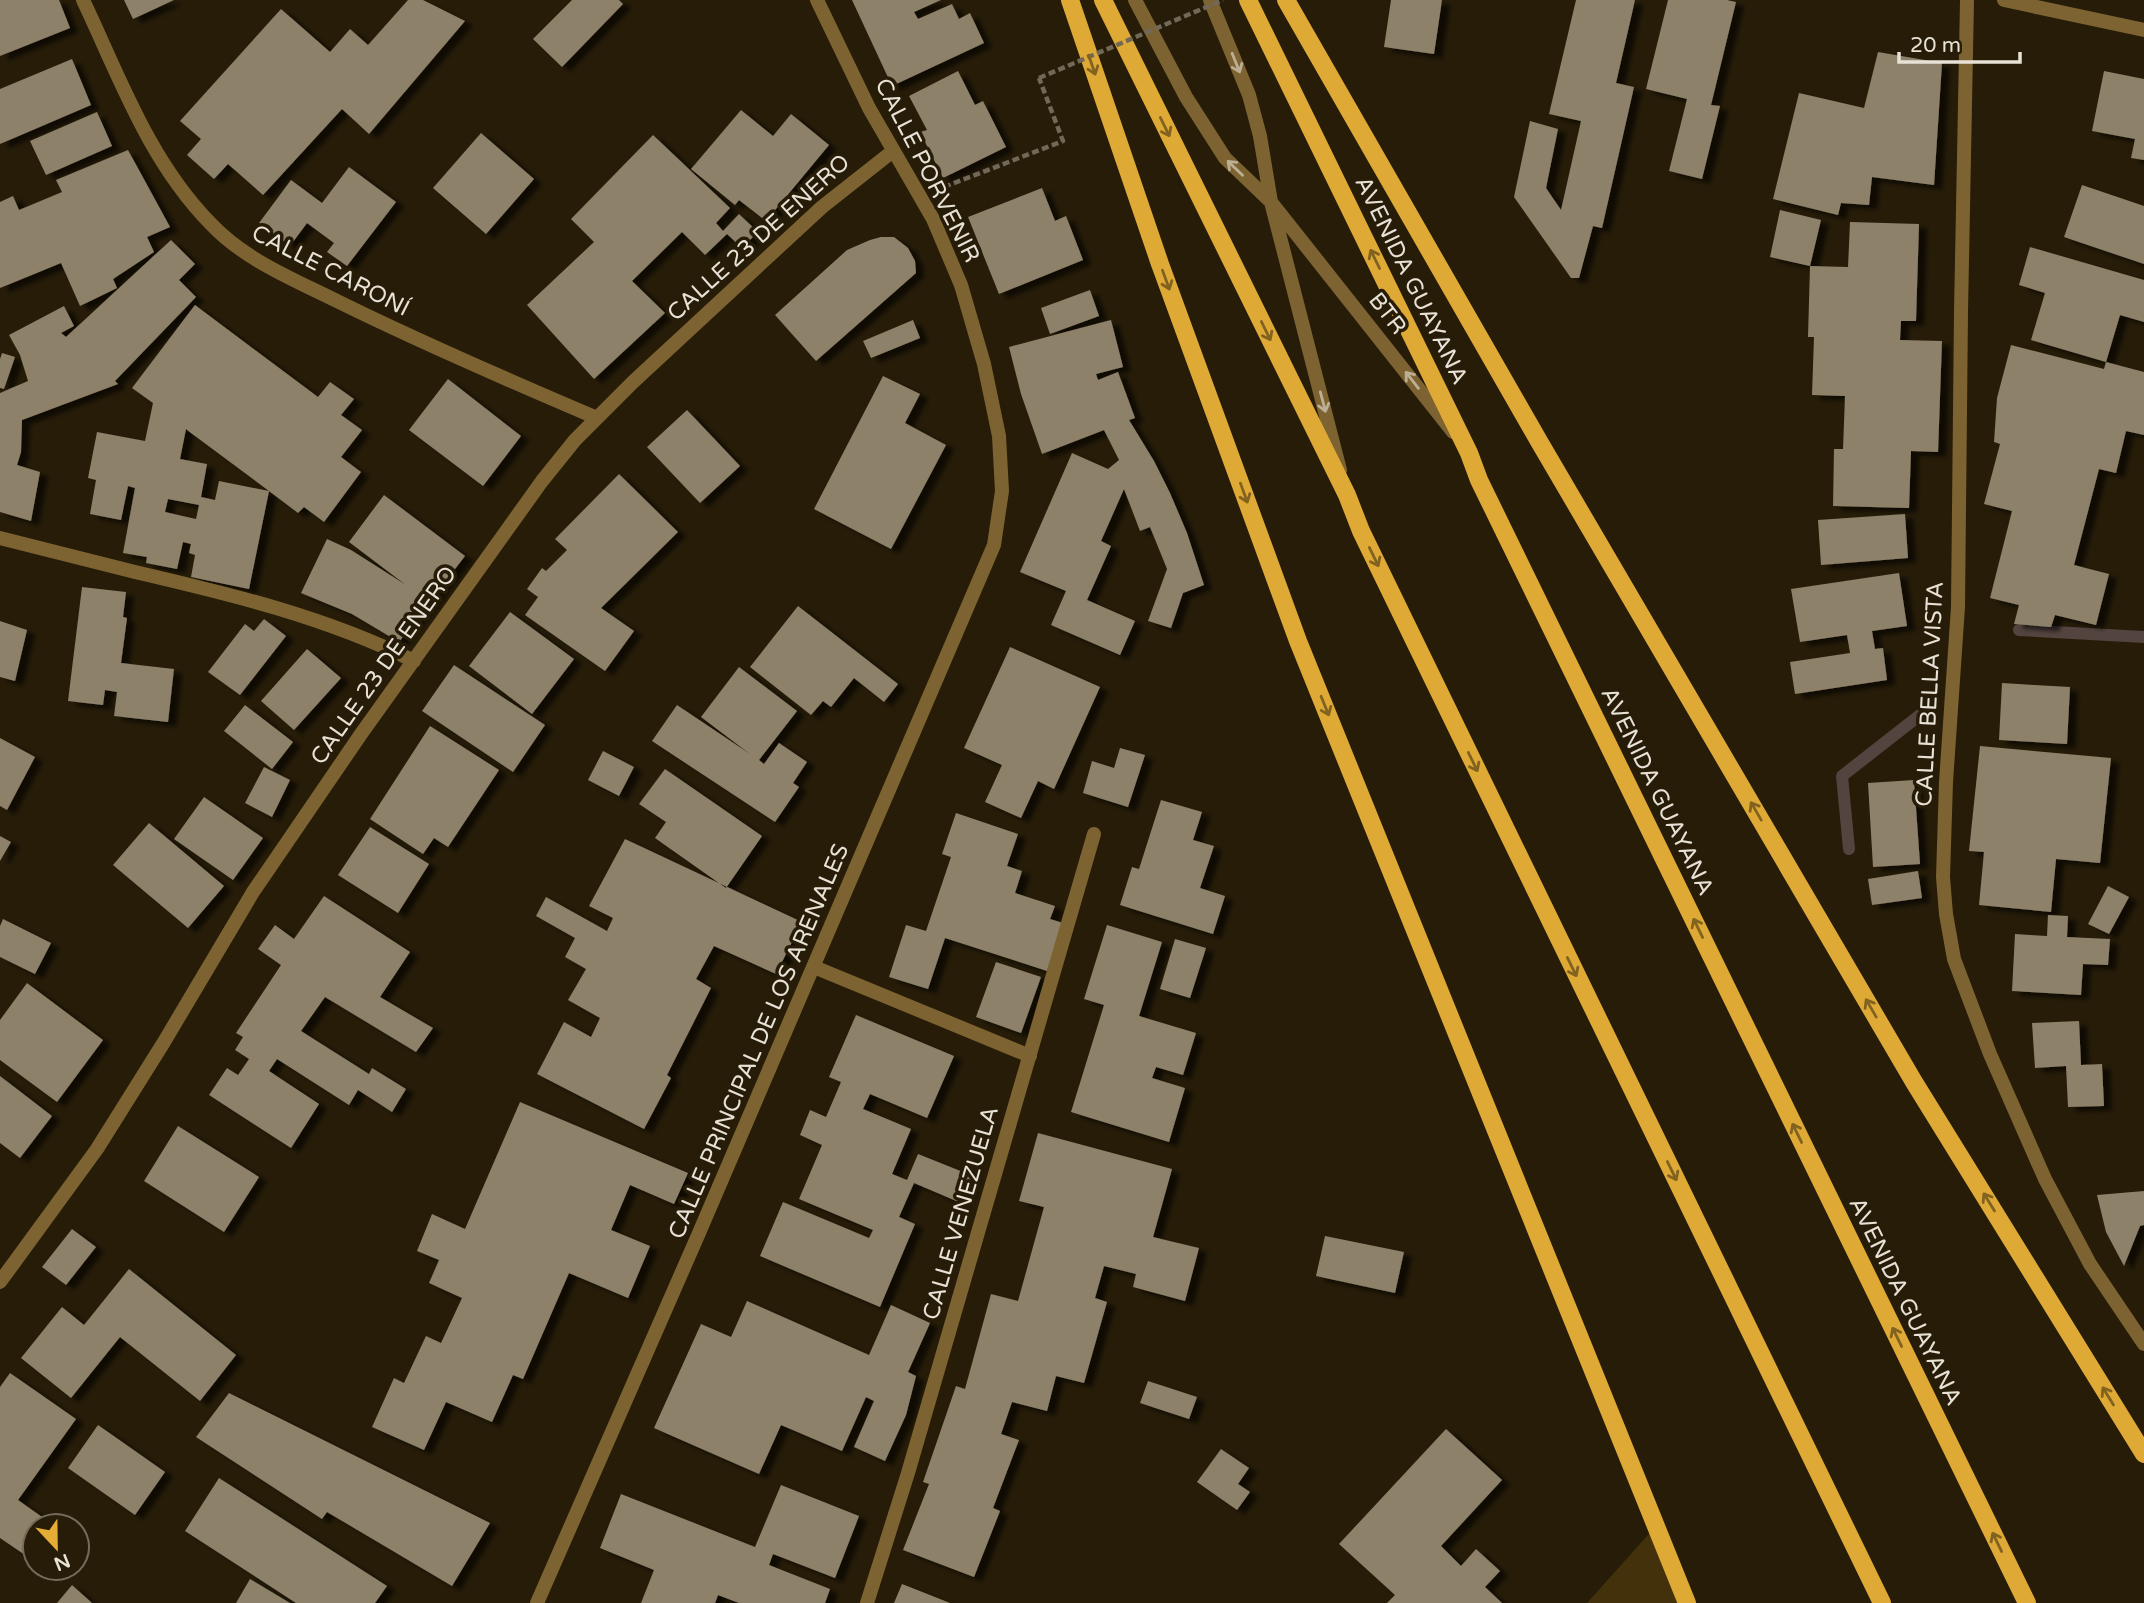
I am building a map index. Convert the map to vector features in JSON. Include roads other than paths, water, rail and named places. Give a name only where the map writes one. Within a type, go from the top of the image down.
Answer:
[{"type":"main road","points":[[1070,0],[1160,264],[1298,641],[1687,1603]]},
{"type":"main road","points":[[1103,0],[1347,495],[1367,543],[1882,1603]]},
{"type":"main road","name":"AVENIDA GUAYANA","points":[[1248,0],[2027,1603]]},
{"type":"main road","points":[[1286,0],[1540,443],[1914,1082],[2144,1454]]},
{"type":"street","name":"CALLE CARONÍ","points":[[83,0],[134,112],[157,155],[190,200],[229,242],[255,259],[396,330],[597,418]]},
{"type":"street","name":"CALLE PORVENIR","points":[[817,0],[869,108],[920,196],[949,253],[984,364],[999,436],[1002,491]]},
{"type":"street","name":"BTR","points":[[1135,0],[1185,97],[1225,158],[1271,202],[1469,453]]},
{"type":"street","name":"BTR","points":[[1210,0],[1249,95],[1260,136],[1271,202],[1347,495]]},
{"type":"street","name":"CALLE BELLA VISTA","points":[[1967,0],[1958,607],[1946,782],[1946,914],[1954,959],[1990,1054],[2045,1179],[2090,1264],[2144,1344]]},
{"type":"street","points":[[2004,0],[2144,30]]},
{"type":"street","name":"CALLE 23 DE ENERO","points":[[0,1282],[97,1149],[253,892],[542,481],[575,440],[633,382],[822,206],[893,151]]},
{"type":"street","name":"CALLE PRINCIPAL DE LOS ARENALES","points":[[537,1603],[994,545],[1002,491]]},
{"type":"street","points":[[0,538],[240,597],[345,629],[414,661]]},
{"type":"street","name":"CALLE VENEZUELA","points":[[867,1603],[908,1473],[1094,834]]},
{"type":"street","points":[[814,967],[1030,1056]]},
{"type":"waterway","points":[[2019,630],[2144,637]]},
{"type":"waterway","points":[[1849,849],[1842,776],[1920,715]]}]
